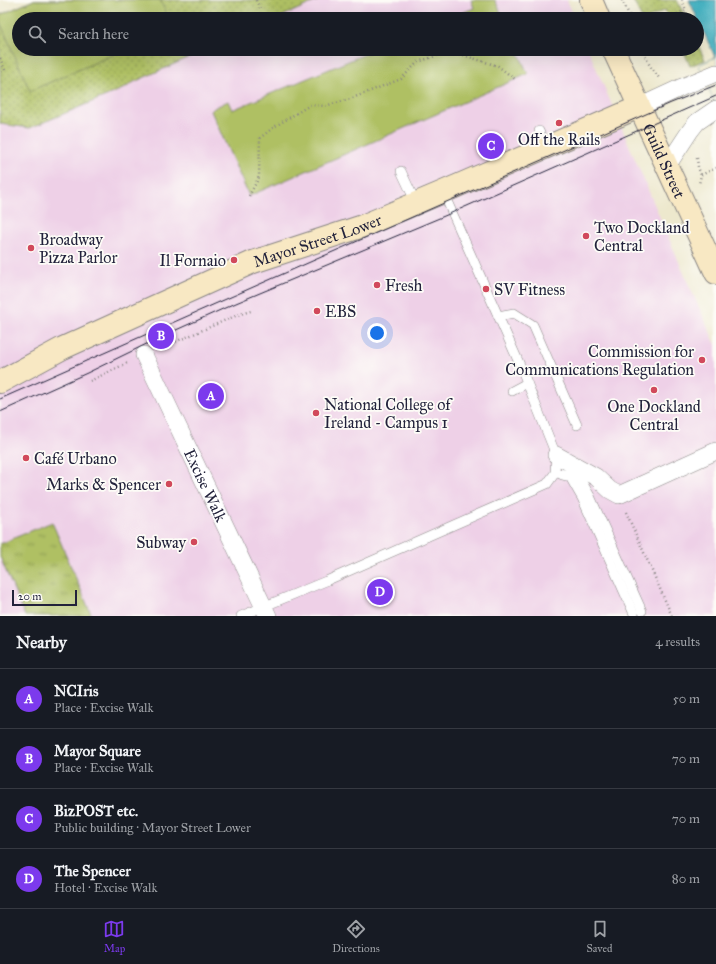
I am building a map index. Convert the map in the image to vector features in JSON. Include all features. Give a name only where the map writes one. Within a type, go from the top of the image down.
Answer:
[{"type":"street","points":[[590,0],[596,12]]},
{"type":"street","name":"Guild Street","points":[[616,56],[716,273]]},
{"type":"street","points":[[639,107],[710,76]]},
{"type":"street","name":"Mayor Street Lower","points":[[0,381],[63,348],[253,262],[264,255],[360,226],[443,192],[542,140],[639,107]]},
{"type":"street","points":[[667,166],[697,122],[716,109]]},
{"type":"street","name":"Excise Walk","points":[[144,355],[265,611]]},
{"type":"street","points":[[556,455],[596,477],[610,490],[619,495],[716,451]]},
{"type":"lane","points":[[401,171],[416,203]]},
{"type":"lane","points":[[241,616],[265,611],[332,578],[547,484],[555,473],[556,455],[527,383],[443,192]]},
{"type":"lane","points":[[498,316],[514,313],[533,325],[577,425]]},
{"type":"lane","points":[[512,391],[527,383]]},
{"type":"lane","points":[[555,473],[578,475],[590,496],[638,613]]},
{"type":"path","points":[[256,0],[260,9]]},
{"type":"path","points":[[622,0],[628,12]]},
{"type":"path","points":[[682,0],[686,10],[682,12]]},
{"type":"path","points":[[249,196],[259,177],[260,138],[274,126],[310,105],[325,106],[358,96],[402,78],[418,62],[434,56]]},
{"type":"path","points":[[468,56],[498,66],[516,80]]},
{"type":"path","points":[[645,56],[650,66],[661,80]]},
{"type":"path","points":[[0,58],[5,70],[0,73]]},
{"type":"path","points":[[693,169],[698,167]]},
{"type":"path","points":[[699,184],[701,175],[716,168]]},
{"type":"path","points":[[90,381],[144,355],[240,314],[251,311]]},
{"type":"path","points":[[619,495],[672,616]]},
{"type":"shaded area","points":[[64,0],[567,0],[572,12],[37,12]]},
{"type":"shaded area","points":[[0,28],[12,41],[12,56],[591,56],[716,345],[716,616],[0,616]]},
{"type":"green space","points":[[34,0],[319,0],[292,12],[12,12],[12,56],[192,56],[134,82],[125,88],[30,128],[0,124],[0,15]]},
{"type":"green space","points":[[34,0],[160,0],[166,12],[12,12],[12,50],[0,22],[0,15]]},
{"type":"green space","points":[[471,0],[495,0],[501,12],[465,12],[474,8]]},
{"type":"green space","points":[[633,0],[677,0],[683,12],[666,12],[665,10],[661,12],[639,12]]},
{"type":"green space","points":[[15,56],[110,56],[30,91]]},
{"type":"green space","points":[[360,56],[520,56],[528,74],[249,196],[211,111],[228,101],[232,110]]},
{"type":"green space","points":[[686,56],[703,56],[705,60],[690,66]]},
{"type":"green space","points":[[52,522],[92,616],[25,616],[0,557],[0,544]]},
{"type":"water","points":[[689,0],[716,0],[716,105],[699,65],[715,57],[704,33],[704,12],[694,12]]},
{"type":"pier","points":[[716,57],[716,105],[699,65]]},
{"type":"tram line","points":[[0,399],[671,103],[716,85]]},
{"type":"tram line","points":[[0,412],[236,303],[449,214],[716,96]]},
{"type":"place","name":"Off the Rails","points":[[559,123]]},
{"type":"place","name":"BizPOST etc.","points":[[491,146]]},
{"type":"place","name":"Two Dockland Central","points":[[586,236]]},
{"type":"place","name":"Broadway Pizza Parlor","points":[[31,248]]},
{"type":"place","name":"Il Fornaio","points":[[234,260]]},
{"type":"place","name":"Fresh","points":[[377,285]]},
{"type":"place","name":"SV Fitness","points":[[486,289]]},
{"type":"place","name":"EBS","points":[[317,311]]},
{"type":"place","name":"Mayor Square","points":[[161,336]]},
{"type":"place","name":"Commission for Communications Regulation","points":[[702,360]]},
{"type":"place","name":"One Dockland Central","points":[[654,390]]},
{"type":"place","name":"NCIris","points":[[211,396]]},
{"type":"place","name":"National College of Ireland - Campus 1","points":[[316,413]]},
{"type":"place","name":"Café Urbano","points":[[26,458]]},
{"type":"place","name":"Marks & Spencer","points":[[169,484]]},
{"type":"place","name":"Subway","points":[[194,542]]},
{"type":"place","name":"The Spencer","points":[[380,592]]}]
